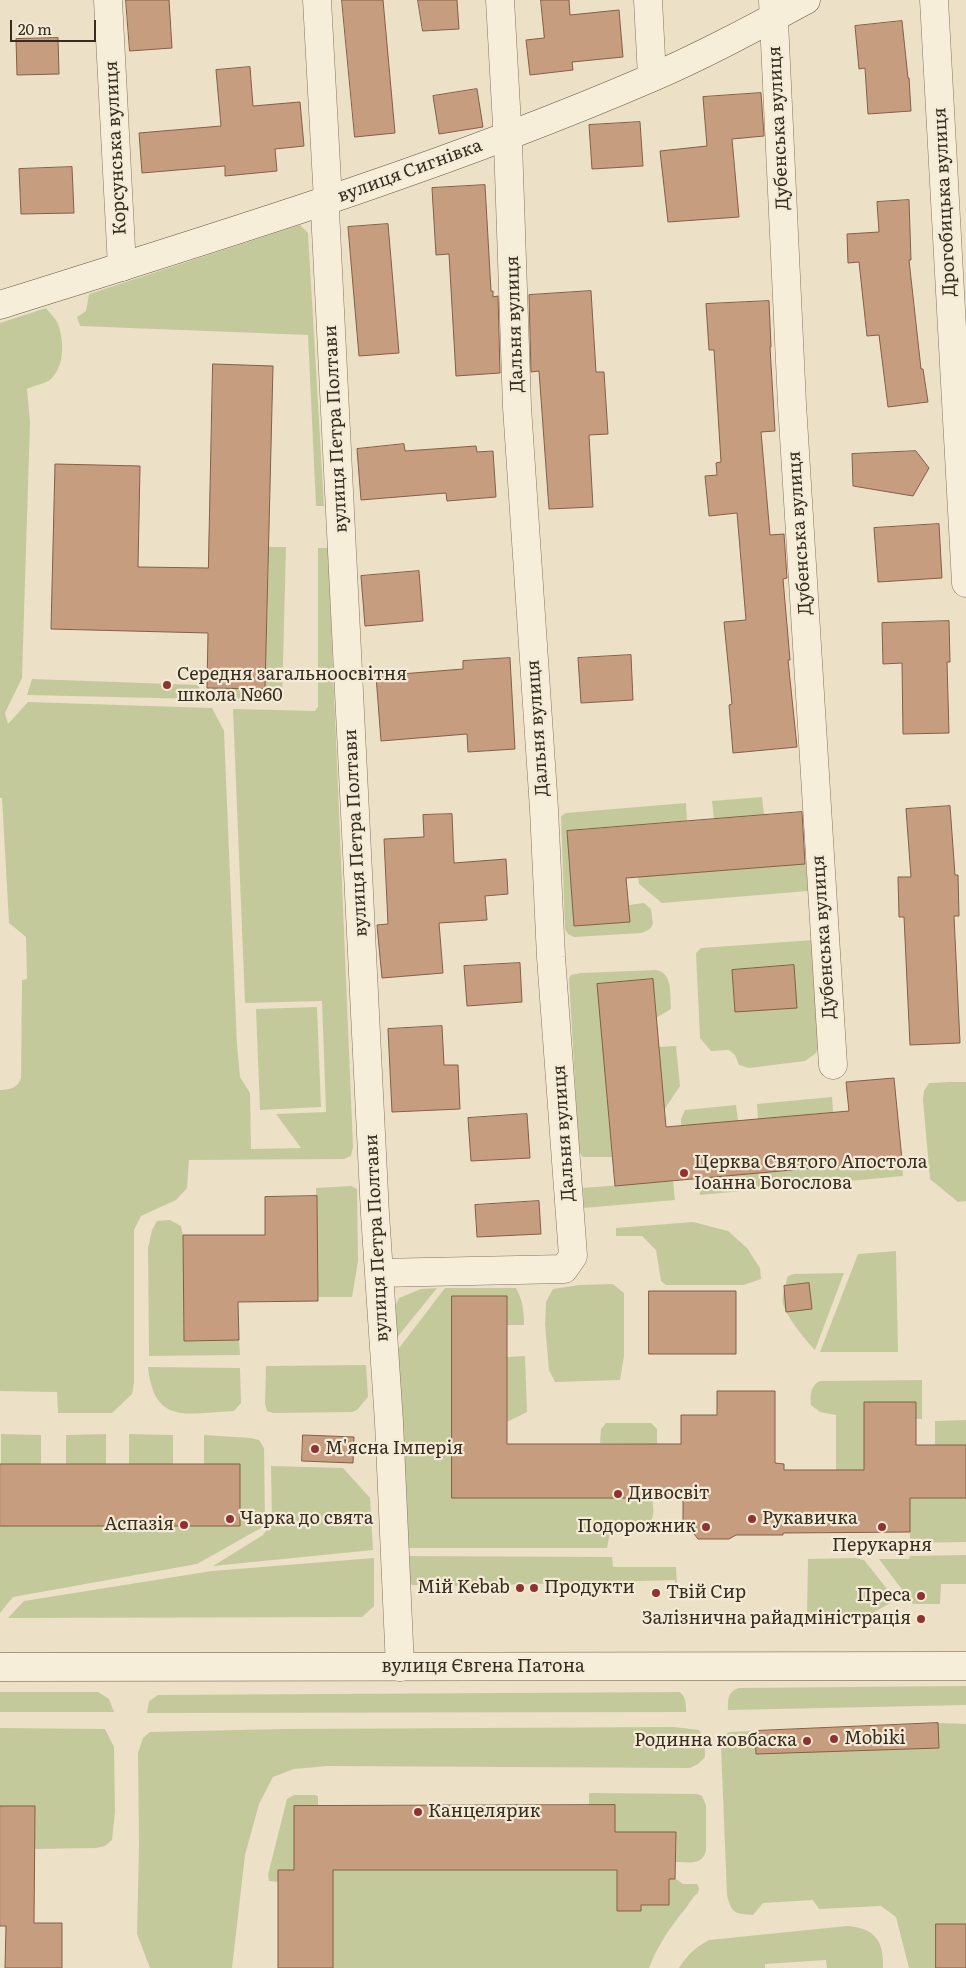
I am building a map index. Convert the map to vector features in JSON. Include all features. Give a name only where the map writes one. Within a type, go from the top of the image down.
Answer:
[{"type":"street","name":"Корсунська вулиця","points":[[108,0],[122,267]]},
{"type":"street","name":"вулиця Петра Полтави","points":[[317,0],[328,200],[325,210],[379,1273],[392,1482],[400,1667]]},
{"type":"street","name":"Дальня вулиця","points":[[379,1273],[564,1269],[573,1256],[551,957],[544,809],[517,407],[508,135],[500,0]]},
{"type":"street","points":[[648,0],[652,77]]},
{"type":"street","name":"вулиця Сигнівка","points":[[0,305],[328,200],[508,135],[652,77],[774,9],[806,0]]},
{"type":"street","name":"Дрогобицька вулиця","points":[[934,0],[966,583]]},
{"type":"street","name":"Дубенська вулиця","points":[[774,9],[792,404],[833,1066]]},
{"type":"street","name":"вулиця Євгена Патона","points":[[0,1667],[966,1666]]},
{"type":"green space","points":[[300,225],[308,233],[324,506],[316,506],[308,335],[80,326],[77,317],[86,311],[89,294]]},
{"type":"green space","points":[[46,308],[58,324],[62,352],[59,366],[52,378],[47,382],[27,389],[30,422],[22,678],[5,713],[8,724],[28,702],[212,708],[224,731],[237,1045],[240,1077],[250,1093],[251,1149],[301,1148],[276,1114],[326,1112],[322,1001],[245,1003],[233,709],[315,711],[318,707],[318,548],[328,548],[353,1147],[351,1156],[344,1159],[189,1160],[187,1188],[176,1200],[141,1216],[134,1230],[134,1383],[132,1394],[112,1413],[58,1413],[57,1392],[0,1391],[0,1090],[10,1089],[21,1078],[22,980],[27,979],[26,937],[9,923],[2,798],[0,798],[0,323]]},
{"type":"green space","points":[[269,547],[286,547],[282,702],[214,702],[213,688],[265,689]]},
{"type":"green space","points":[[32,679],[199,685],[200,699],[27,695]]},
{"type":"green space","points":[[762,797],[764,815],[714,819],[712,801]]},
{"type":"green space","points":[[686,803],[687,821],[567,831],[574,926],[630,922],[629,905],[644,903],[651,909],[653,924],[650,929],[642,933],[574,937],[568,934],[565,929],[561,816],[566,813]]},
{"type":"green space","points":[[806,864],[808,891],[662,903],[639,884],[638,877]]},
{"type":"green space","points":[[814,940],[823,1033],[816,1053],[805,1061],[749,1068],[739,1065],[735,1055],[729,1050],[711,1051],[700,1038],[696,953],[701,948]]},
{"type":"green space","points":[[656,970],[665,975],[670,985],[671,1009],[656,1018],[598,984],[612,1157],[583,1157],[579,1152],[569,978],[571,975],[581,973]]},
{"type":"green space","points":[[317,1007],[321,1107],[260,1110],[256,1009]]},
{"type":"green space","points":[[676,1046],[680,1086],[664,1110],[659,1047]]},
{"type":"green space","points":[[966,1082],[966,1201],[958,1202],[930,1179],[923,1100],[924,1091],[929,1083]]},
{"type":"green space","points":[[832,1097],[833,1112],[758,1119],[757,1104]]},
{"type":"green space","points":[[736,1105],[738,1121],[681,1126],[681,1119],[685,1110]]},
{"type":"green space","points":[[902,1160],[903,1176],[700,1195],[699,1178]]},
{"type":"green space","points":[[673,1181],[675,1200],[584,1208],[583,1188]]},
{"type":"green space","points":[[351,1186],[357,1189],[358,1261],[352,1297],[318,1297],[316,1188]]},
{"type":"green space","points":[[170,1220],[181,1226],[183,1235],[184,1341],[239,1340],[240,1355],[149,1356],[148,1248],[152,1230],[157,1221]]},
{"type":"green space","points":[[693,1222],[728,1231],[747,1248],[760,1268],[761,1279],[744,1285],[666,1285],[661,1281],[656,1250],[642,1236],[616,1236],[616,1228]]},
{"type":"green space","points":[[896,1251],[898,1352],[820,1352],[858,1254]]},
{"type":"green space","points":[[844,1273],[815,1350],[792,1321],[783,1304],[783,1294],[788,1276],[794,1274]]},
{"type":"green space","points":[[613,1284],[624,1293],[624,1356],[620,1380],[555,1382],[549,1370],[545,1325],[546,1302],[553,1289],[579,1285]]},
{"type":"green space","points":[[437,1288],[395,1340],[393,1311],[399,1298],[421,1289]]},
{"type":"green space","points":[[445,1288],[516,1288],[522,1302],[524,1315],[524,1325],[507,1325],[506,1296],[452,1296],[452,1492],[457,1498],[652,1498],[653,1514],[646,1528],[611,1527],[607,1548],[406,1548],[396,1352]]},
{"type":"green space","points":[[525,1356],[527,1412],[507,1422],[507,1357]]},
{"type":"green space","points":[[366,1365],[368,1397],[357,1410],[352,1412],[273,1413],[267,1411],[265,1404],[266,1366]]},
{"type":"green space","points":[[148,1367],[240,1368],[241,1403],[234,1411],[188,1414],[176,1412],[166,1407],[158,1399],[152,1386]]},
{"type":"green space","points":[[922,1380],[922,1419],[916,1419],[916,1402],[864,1403],[864,1470],[836,1470],[836,1415],[820,1412],[811,1405],[811,1394],[814,1385],[820,1381]]},
{"type":"green space","points":[[966,1420],[966,1445],[935,1445],[935,1421]]},
{"type":"green space","points":[[606,1423],[651,1423],[657,1429],[657,1444],[600,1443],[601,1429]]},
{"type":"green space","points":[[1,1434],[41,1435],[41,1464],[1,1464]]},
{"type":"green space","points":[[106,1434],[106,1464],[66,1464],[66,1435]]},
{"type":"green space","points":[[129,1434],[173,1435],[173,1464],[129,1464]]},
{"type":"green space","points":[[204,1435],[251,1438],[259,1440],[264,1448],[265,1520],[261,1528],[197,1564],[13,1597],[0,1613],[0,1526],[240,1526],[240,1465],[204,1464]]},
{"type":"green space","points":[[271,1466],[343,1468],[370,1498],[373,1550],[213,1566],[263,1535],[272,1522]]},
{"type":"green space","points":[[910,1498],[966,1498],[966,1542],[910,1543]]},
{"type":"green space","points":[[966,1555],[966,1584],[941,1584],[940,1604],[913,1604],[879,1559],[909,1559],[910,1556]]},
{"type":"green space","points":[[406,1556],[612,1557],[613,1567],[676,1567],[677,1587],[675,1587],[675,1580],[462,1586],[412,1585],[408,1580]]},
{"type":"green space","points":[[374,1558],[374,1606],[362,1617],[8,1618],[24,1601],[212,1571]]},
{"type":"green space","points":[[855,1558],[864,1560],[896,1600],[869,1615],[807,1616],[808,1559]]},
{"type":"green space","points":[[966,1686],[966,1705],[728,1710],[729,1696],[739,1688]]},
{"type":"green space","points":[[0,1692],[98,1692],[109,1699],[114,1712],[0,1712]]},
{"type":"green space","points":[[680,1692],[685,1698],[686,1712],[147,1713],[149,1701],[158,1695]]},
{"type":"green space","points":[[938,1723],[966,1724],[966,1924],[936,1968],[909,1968],[896,1917],[881,1906],[819,1909],[813,1900],[763,1903],[753,1915],[738,1913],[732,1909],[727,1895],[722,1737],[729,1732]]},
{"type":"green space","points":[[674,1727],[699,1730],[701,1733],[705,1746],[705,1757],[698,1764],[690,1768],[328,1766],[294,1769],[273,1777],[259,1804],[245,1855],[232,1968],[150,1968],[137,1934],[139,1846],[138,1753],[143,1738],[150,1732],[282,1729]]},
{"type":"green space","points":[[0,1728],[105,1729],[114,1747],[115,1812],[112,1840],[105,1846],[96,1848],[35,1849],[35,1808],[33,1806],[0,1806]]},
{"type":"green space","points":[[589,1793],[697,1794],[702,1796],[706,1805],[706,1851],[704,1856],[694,1862],[676,1862],[676,1833],[615,1837],[615,1806],[589,1806]]},
{"type":"green space","points":[[294,1795],[316,1795],[318,1797],[318,1805],[294,1806],[294,1870],[278,1870],[278,1882],[269,1881],[268,1875],[287,1799]]},
{"type":"green space","points":[[333,1870],[617,1870],[617,1911],[641,1911],[641,1905],[669,1879],[676,1879],[683,1884],[697,1884],[699,1888],[698,1893],[665,1936],[649,1968],[333,1968]]},
{"type":"green space","points":[[847,1926],[865,1930],[876,1938],[882,1950],[883,1968],[827,1968],[826,1960],[765,1964],[765,1968],[679,1968],[692,1952],[709,1940]]},
{"type":"building","points":[[126,0],[169,0],[172,48],[130,51]]},
{"type":"building","points":[[342,0],[383,0],[395,133],[355,137]]},
{"type":"building","points":[[418,0],[457,0],[459,29],[423,31]]},
{"type":"building","points":[[541,0],[569,0],[570,15],[619,10],[623,57],[572,62],[573,70],[530,75],[526,40],[544,38]]},
{"type":"building","points":[[902,21],[911,111],[868,114],[865,68],[859,69],[855,26]]},
{"type":"building","points":[[58,38],[59,74],[17,75],[16,39]]},
{"type":"building","points":[[250,67],[253,106],[300,102],[304,146],[275,149],[277,171],[225,176],[225,166],[142,173],[139,133],[221,126],[216,70]]},
{"type":"building","points":[[477,89],[483,127],[439,134],[433,96]]},
{"type":"building","points":[[761,93],[764,136],[732,139],[739,217],[668,222],[660,151],[707,146],[703,97]]},
{"type":"building","points":[[640,122],[643,166],[592,169],[589,125]]},
{"type":"building","points":[[72,167],[74,213],[21,214],[19,169]]},
{"type":"building","points":[[485,185],[491,291],[493,291],[493,297],[498,296],[500,373],[456,376],[449,254],[436,255],[432,188]]},
{"type":"building","points":[[909,200],[911,260],[909,260],[921,369],[923,369],[928,402],[888,407],[879,335],[867,336],[859,262],[848,263],[847,234],[879,232],[877,202]]},
{"type":"building","points":[[388,224],[399,353],[359,356],[348,227]]},
{"type":"building","points":[[591,291],[596,372],[604,372],[608,434],[589,435],[593,507],[549,509],[539,371],[531,372],[529,295]]},
{"type":"building","points":[[769,301],[775,431],[761,432],[770,535],[784,534],[787,578],[783,579],[790,660],[788,660],[797,747],[733,753],[729,705],[732,704],[724,622],[746,620],[737,513],[709,516],[705,476],[717,475],[716,463],[721,462],[714,350],[709,350],[706,304]]},
{"type":"building","points":[[213,364],[273,366],[265,689],[207,688],[208,633],[51,629],[55,464],[140,466],[138,567],[208,568]]},
{"type":"building","points":[[404,444],[405,451],[476,446],[477,452],[493,451],[496,497],[447,501],[446,493],[361,500],[357,449]]},
{"type":"building","points":[[916,451],[929,468],[913,496],[853,486],[852,454]]},
{"type":"building","points":[[939,524],[942,578],[878,582],[874,528]]},
{"type":"building","points":[[419,571],[423,621],[365,626],[361,576]]},
{"type":"building","points":[[949,621],[950,662],[947,662],[949,733],[903,734],[902,663],[883,664],[882,623]]},
{"type":"building","points":[[631,655],[633,700],[581,703],[578,658]]},
{"type":"building","points":[[510,658],[515,749],[468,752],[467,734],[381,741],[376,676],[463,669],[463,661]]},
{"type":"building","points":[[950,806],[955,875],[958,875],[959,916],[954,916],[960,1043],[910,1045],[904,917],[899,917],[898,877],[911,877],[906,809]]},
{"type":"building","points":[[802,812],[805,864],[626,878],[630,922],[574,926],[567,831]]},
{"type":"building","points":[[452,814],[454,863],[506,859],[508,894],[485,896],[487,920],[439,923],[443,973],[382,978],[377,925],[388,924],[384,839],[424,837],[423,815]]},
{"type":"building","points":[[520,963],[522,1002],[467,1006],[464,966]]},
{"type":"building","points":[[794,965],[797,1008],[735,1012],[732,970]]},
{"type":"building","points":[[653,979],[666,1127],[849,1111],[846,1082],[894,1078],[902,1160],[615,1186],[597,984]]},
{"type":"building","points":[[442,1026],[444,1065],[458,1065],[460,1109],[392,1112],[388,1029]]},
{"type":"building","points":[[527,1114],[530,1158],[471,1161],[468,1118]]},
{"type":"building","points":[[317,1196],[318,1301],[238,1302],[239,1340],[184,1341],[183,1235],[265,1235],[265,1197]]},
{"type":"building","points":[[539,1201],[541,1234],[477,1237],[475,1205]]},
{"type":"building","points":[[809,1283],[812,1309],[786,1312],[784,1286]]},
{"type":"building","points":[[649,1291],[736,1291],[736,1354],[649,1354]]},
{"type":"building","points":[[452,1296],[507,1296],[507,1444],[681,1444],[681,1415],[717,1415],[717,1391],[775,1391],[775,1463],[784,1464],[784,1470],[864,1470],[864,1402],[916,1402],[916,1445],[966,1445],[966,1498],[910,1498],[910,1532],[783,1533],[783,1535],[736,1535],[729,1539],[698,1539],[683,1520],[683,1498],[452,1498]]},
{"type":"building","points":[[303,1435],[354,1437],[353,1463],[302,1461]]},
{"type":"building","points":[[0,1464],[240,1464],[240,1526],[0,1526]]},
{"type":"building","points":[[938,1723],[939,1748],[756,1754],[755,1731]]},
{"type":"building","points":[[615,1805],[615,1832],[676,1832],[675,1879],[669,1879],[669,1905],[641,1905],[641,1911],[617,1911],[617,1870],[333,1870],[333,1968],[278,1968],[278,1870],[294,1870],[294,1806]]},
{"type":"building","points":[[0,1806],[35,1806],[34,1923],[62,1923],[62,1968],[5,1968],[6,1926],[0,1926]]},
{"type":"building","points":[[936,1924],[966,1924],[966,1968],[936,1968]]},
{"type":"place","name":"Середня загальноосвітня школа №60","points":[[167,685]]},
{"type":"place","name":"Церква Святого Апостола Іоанна Богослова","points":[[684,1173]]},
{"type":"place","name":"М'ясна Імперія","points":[[315,1449]]},
{"type":"place","name":"Дивосвіт","points":[[618,1494]]},
{"type":"place","name":"Чарка до свята","points":[[230,1519]]},
{"type":"place","name":"Рукавичка","points":[[752,1519]]},
{"type":"place","name":"Аспазія","points":[[184,1525]]},
{"type":"place","name":"Подорожник","points":[[706,1527]]},
{"type":"place","name":"Перукарня","points":[[882,1527]]},
{"type":"place","name":"Мій Kebab","points":[[520,1588]]},
{"type":"place","name":"Продукти","points":[[534,1588]]},
{"type":"place","name":"Твій Сир","points":[[656,1593]]},
{"type":"place","name":"Преса","points":[[921,1596]]},
{"type":"place","name":"Залізнична райадміністрація","points":[[921,1619]]},
{"type":"place","name":"Mobiki","points":[[834,1739]]},
{"type":"place","name":"Родинна ковбаска","points":[[807,1741]]},
{"type":"place","name":"Канцелярик","points":[[418,1812]]}]
